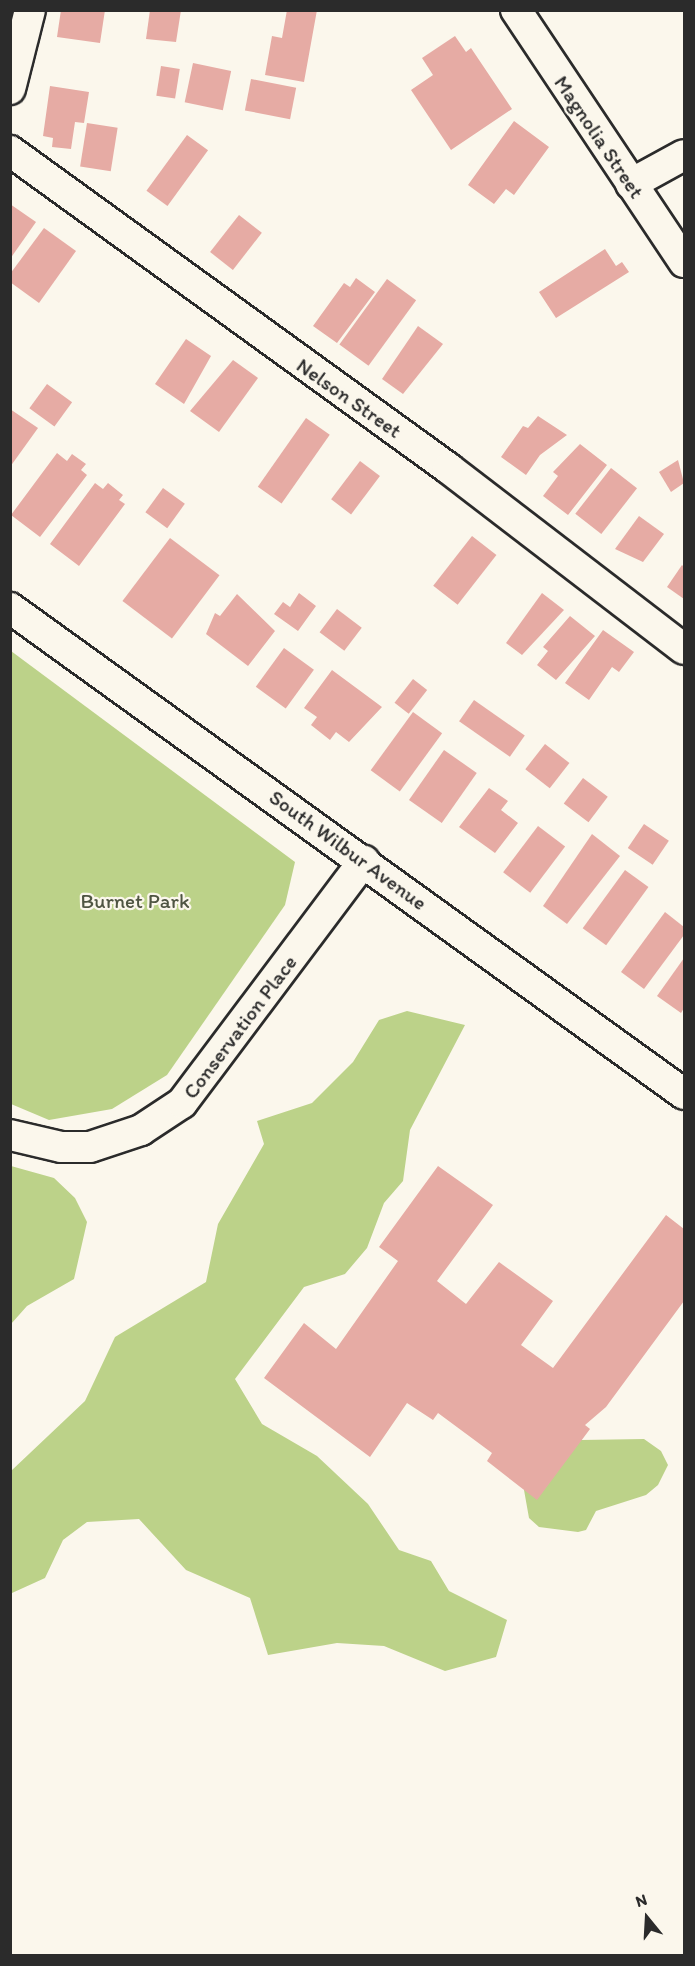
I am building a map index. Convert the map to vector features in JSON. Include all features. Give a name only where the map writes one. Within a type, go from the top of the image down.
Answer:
[{"type":"street","points":[[10,89],[30,10]]},
{"type":"street","name":"Magnolia Street","points":[[516,10],[684,262]]},
{"type":"street","name":"Nelson Street","points":[[10,151],[448,468],[684,649]]},
{"type":"street","points":[[631,184],[684,155]]},
{"type":"street","name":"South Wilbur Avenue","points":[[10,608],[364,861],[684,1094]]},
{"type":"street","name":"Conservation Place","points":[[10,1135],[61,1147],[90,1147],[141,1130],[182,1103],[364,861]]},
{"type":"green space","name":"Burnet Park","points":[[11,651],[295,862],[285,905],[167,1075],[112,1109],[49,1120],[11,1104]]},
{"type":"green space","points":[[407,1011],[465,1025],[410,1130],[403,1181],[384,1203],[367,1248],[345,1274],[304,1287],[235,1379],[262,1424],[317,1456],[368,1504],[399,1550],[431,1561],[449,1591],[507,1620],[496,1657],[445,1671],[384,1646],[337,1643],[268,1655],[250,1598],[186,1570],[139,1519],[87,1522],[63,1540],[45,1578],[12,1593],[11,1600],[11,1471],[85,1401],[115,1337],[206,1282],[218,1224],[264,1144],[257,1121],[312,1103],[353,1062],[379,1020]]},
{"type":"green space","points":[[11,1166],[54,1178],[75,1198],[87,1222],[74,1279],[27,1306],[11,1324]]},
{"type":"green space","points":[[644,1439],[661,1451],[668,1465],[658,1485],[646,1495],[596,1511],[586,1530],[578,1532],[539,1527],[529,1518],[524,1490],[581,1440]]},
{"type":"building","points":[[61,10],[105,10],[100,43],[57,37]]},
{"type":"building","points":[[150,10],[181,10],[176,42],[146,39]]},
{"type":"building","points":[[287,10],[317,10],[304,82],[265,75],[272,36],[282,38]]},
{"type":"building","points":[[455,36],[466,52],[471,48],[512,109],[451,150],[411,90],[433,75],[422,58]]},
{"type":"building","points":[[193,63],[231,71],[223,110],[185,102]]},
{"type":"building","points":[[161,66],[180,69],[175,99],[156,96]]},
{"type":"building","points":[[251,79],[296,88],[290,119],[245,110]]},
{"type":"building","points":[[50,86],[89,92],[84,123],[75,122],[71,149],[52,147],[53,138],[43,136]]},
{"type":"building","points":[[514,121],[549,147],[514,195],[506,189],[494,204],[468,185]]},
{"type":"building","points":[[87,123],[118,128],[111,171],[80,166]]},
{"type":"building","points":[[187,135],[208,150],[167,206],[146,191]]},
{"type":"building","points":[[10,204],[36,222],[10,259]]},
{"type":"building","points":[[239,215],[262,233],[233,270],[210,252]]},
{"type":"building","points":[[44,228],[76,251],[39,303],[10,282],[10,274]]},
{"type":"building","points":[[605,249],[616,266],[622,262],[629,272],[556,318],[539,292]]},
{"type":"building","points":[[356,278],[375,292],[337,343],[313,326],[344,283],[350,287]]},
{"type":"building","points":[[387,279],[416,300],[369,366],[339,345]]},
{"type":"building","points":[[418,326],[443,344],[403,394],[382,379]]},
{"type":"building","points":[[186,339],[211,356],[184,404],[155,384]]},
{"type":"building","points":[[233,360],[258,378],[219,432],[190,411]]},
{"type":"building","points":[[47,384],[72,402],[54,426],[29,408]]},
{"type":"building","points":[[10,409],[38,428],[10,467]]},
{"type":"building","points":[[538,416],[567,435],[540,455],[526,475],[501,457],[523,426],[528,428]]},
{"type":"building","points":[[306,418],[330,435],[282,503],[258,487]]},
{"type":"building","points":[[580,444],[607,465],[568,515],[543,496],[558,476],[553,472]]},
{"type":"building","points":[[57,453],[67,461],[72,454],[86,464],[81,470],[87,475],[40,537],[11,515]]},
{"type":"building","points":[[678,460],[684,483],[671,492],[659,472]]},
{"type":"building","points":[[360,461],[380,476],[351,514],[331,499]]},
{"type":"building","points":[[611,468],[637,488],[601,534],[575,514]]},
{"type":"building","points":[[95,483],[103,489],[108,483],[123,495],[119,500],[125,504],[79,566],[50,544]]},
{"type":"building","points":[[163,488],[185,504],[167,528],[145,512]]},
{"type":"building","points":[[639,516],[664,534],[643,562],[615,549]]},
{"type":"building","points":[[472,536],[496,555],[458,605],[433,586]]},
{"type":"building","points":[[170,538],[220,575],[172,638],[122,601]]},
{"type":"building","points":[[682,565],[684,567],[684,599],[667,587]]},
{"type":"building","points":[[299,593],[316,606],[298,631],[274,614],[283,602],[290,607]]},
{"type":"building","points":[[542,593],[564,610],[522,655],[506,643]]},
{"type":"building","points":[[237,594],[275,631],[248,666],[206,634],[215,613],[220,616]]},
{"type":"building","points":[[337,609],[362,628],[344,651],[320,632]]},
{"type":"building","points":[[570,616],[595,636],[556,680],[537,665],[548,651],[543,647]]},
{"type":"building","points":[[603,630],[634,652],[619,672],[612,667],[589,700],[565,683]]},
{"type":"building","points":[[284,648],[314,670],[286,709],[256,687]]},
{"type":"building","points":[[332,670],[382,707],[349,742],[336,732],[330,740],[311,725],[317,717],[304,708]]},
{"type":"building","points":[[413,679],[427,690],[409,714],[395,703]]},
{"type":"building","points":[[474,700],[525,736],[510,757],[459,721]]},
{"type":"building","points":[[413,712],[442,733],[400,791],[371,770]]},
{"type":"building","points":[[545,744],[569,763],[550,788],[525,769]]},
{"type":"building","points":[[444,750],[477,773],[442,823],[409,800]]},
{"type":"building","points":[[583,778],[608,797],[588,822],[564,804]]},
{"type":"building","points":[[489,788],[508,801],[501,810],[518,823],[495,853],[459,827]]},
{"type":"building","points":[[644,824],[669,841],[653,865],[628,848]]},
{"type":"building","points":[[538,826],[565,846],[530,893],[503,872]]},
{"type":"building","points":[[592,834],[620,856],[567,924],[543,906]]},
{"type":"building","points":[[625,870],[648,887],[606,945],[583,928]]},
{"type":"building","points":[[665,912],[684,927],[684,935],[644,989],[621,972]]},
{"type":"building","points":[[684,958],[684,1008],[681,1013],[657,996]]},
{"type":"building","points":[[438,1166],[493,1205],[437,1281],[466,1304],[499,1262],[553,1301],[521,1345],[553,1368],[666,1215],[684,1229],[684,1301],[606,1407],[585,1425],[590,1429],[537,1500],[487,1461],[492,1453],[438,1413],[433,1420],[407,1403],[370,1457],[264,1378],[304,1323],[336,1349],[398,1261],[379,1247]]}]
